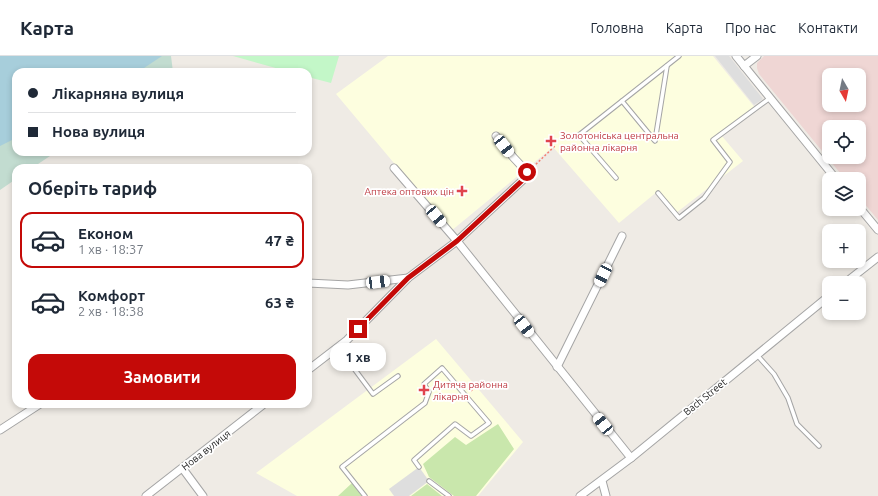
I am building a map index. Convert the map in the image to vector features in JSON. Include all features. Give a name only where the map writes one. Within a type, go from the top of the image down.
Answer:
[{"type":"street","points":[[736,56],[830,172]]},
{"type":"street","points":[[744,66],[757,56]]},
{"type":"street","points":[[312,367],[347,340],[408,278],[457,241],[525,178],[527,172],[496,136]]},
{"type":"street","points":[[394,168],[457,241],[631,458]]},
{"type":"street","points":[[866,215],[878,230]]},
{"type":"street","points":[[557,367],[622,236]]},
{"type":"street","points":[[854,276],[878,257]]},
{"type":"street","points":[[312,283],[348,285],[408,278]]},
{"type":"street","name":"Bach Street","points":[[580,496],[631,458],[756,354],[822,302]]},
{"type":"street","points":[[0,430],[34,408]]},
{"type":"street","name":"Нова вулиця","points":[[146,496],[259,408]]},
{"type":"street","points":[[183,468],[203,496]]},
{"type":"street","points":[[602,480],[606,496]]},
{"type":"lane","points":[[616,178],[579,135],[679,56]]},
{"type":"lane","points":[[622,101],[655,142],[667,66]]},
{"type":"lane","points":[[658,193],[679,218],[704,198],[730,162],[713,140],[770,98]]},
{"type":"lane","points":[[338,346],[373,394],[398,376]]},
{"type":"lane","points":[[756,354],[774,374],[788,398],[797,424],[819,446]]},
{"type":"lane","points":[[365,496],[342,468],[425,403],[429,392],[424,384],[442,368],[489,423],[471,436],[455,424],[414,460],[419,467]]},
{"type":"lane","points":[[429,481],[449,496]]},
{"type":"path","points":[[527,172],[556,146]]},
{"type":"path","points":[[471,391],[475,387]]},
{"type":"shaded area","points":[[0,56],[171,56],[172,68],[12,68],[12,156],[50,156],[38,164],[12,164],[12,182],[0,190]]},
{"type":"shaded area","name":"Золотоніська центральна районна лікарня","points":[[388,56],[713,56],[756,109],[721,135],[743,161],[676,213],[658,191],[619,223],[553,147],[451,231],[336,94]]},
{"type":"shaded area","points":[[715,56],[729,56],[763,99],[754,105]]},
{"type":"shaded area","points":[[764,56],[878,56],[878,220],[866,205],[866,172],[839,172],[833,164],[866,164],[866,120],[822,120],[822,151],[759,74],[757,63]]},
{"type":"shaded area","name":"Дитяча районна лікарня","points":[[436,339],[523,442],[478,496],[297,496],[256,473]]},
{"type":"shaded area","points":[[419,467],[429,481],[409,496],[394,496],[389,489]]},
{"type":"green space","points":[[233,56],[339,56],[331,83],[312,78],[312,68],[276,68]]},
{"type":"green space","points":[[498,424],[514,449],[476,496],[454,496],[429,477],[423,464],[455,437],[466,445]]},
{"type":"green space","points":[[352,483],[362,496],[338,496]]},
{"type":"green space","points":[[427,484],[442,496],[411,496]]},
{"type":"water","points":[[0,56],[162,56],[144,68],[12,68],[12,140],[0,146]]},
{"type":"place","name":"Золотоніська центральна районна лікарня","points":[[551,141]]},
{"type":"place","name":"Аптека оптових цін","points":[[462,191]]},
{"type":"place","name":"Дитяча районна лікарня","points":[[424,390]]},
{"type":"route","points":[[358,329],[408,278],[457,241],[525,178],[527,172]]}]
